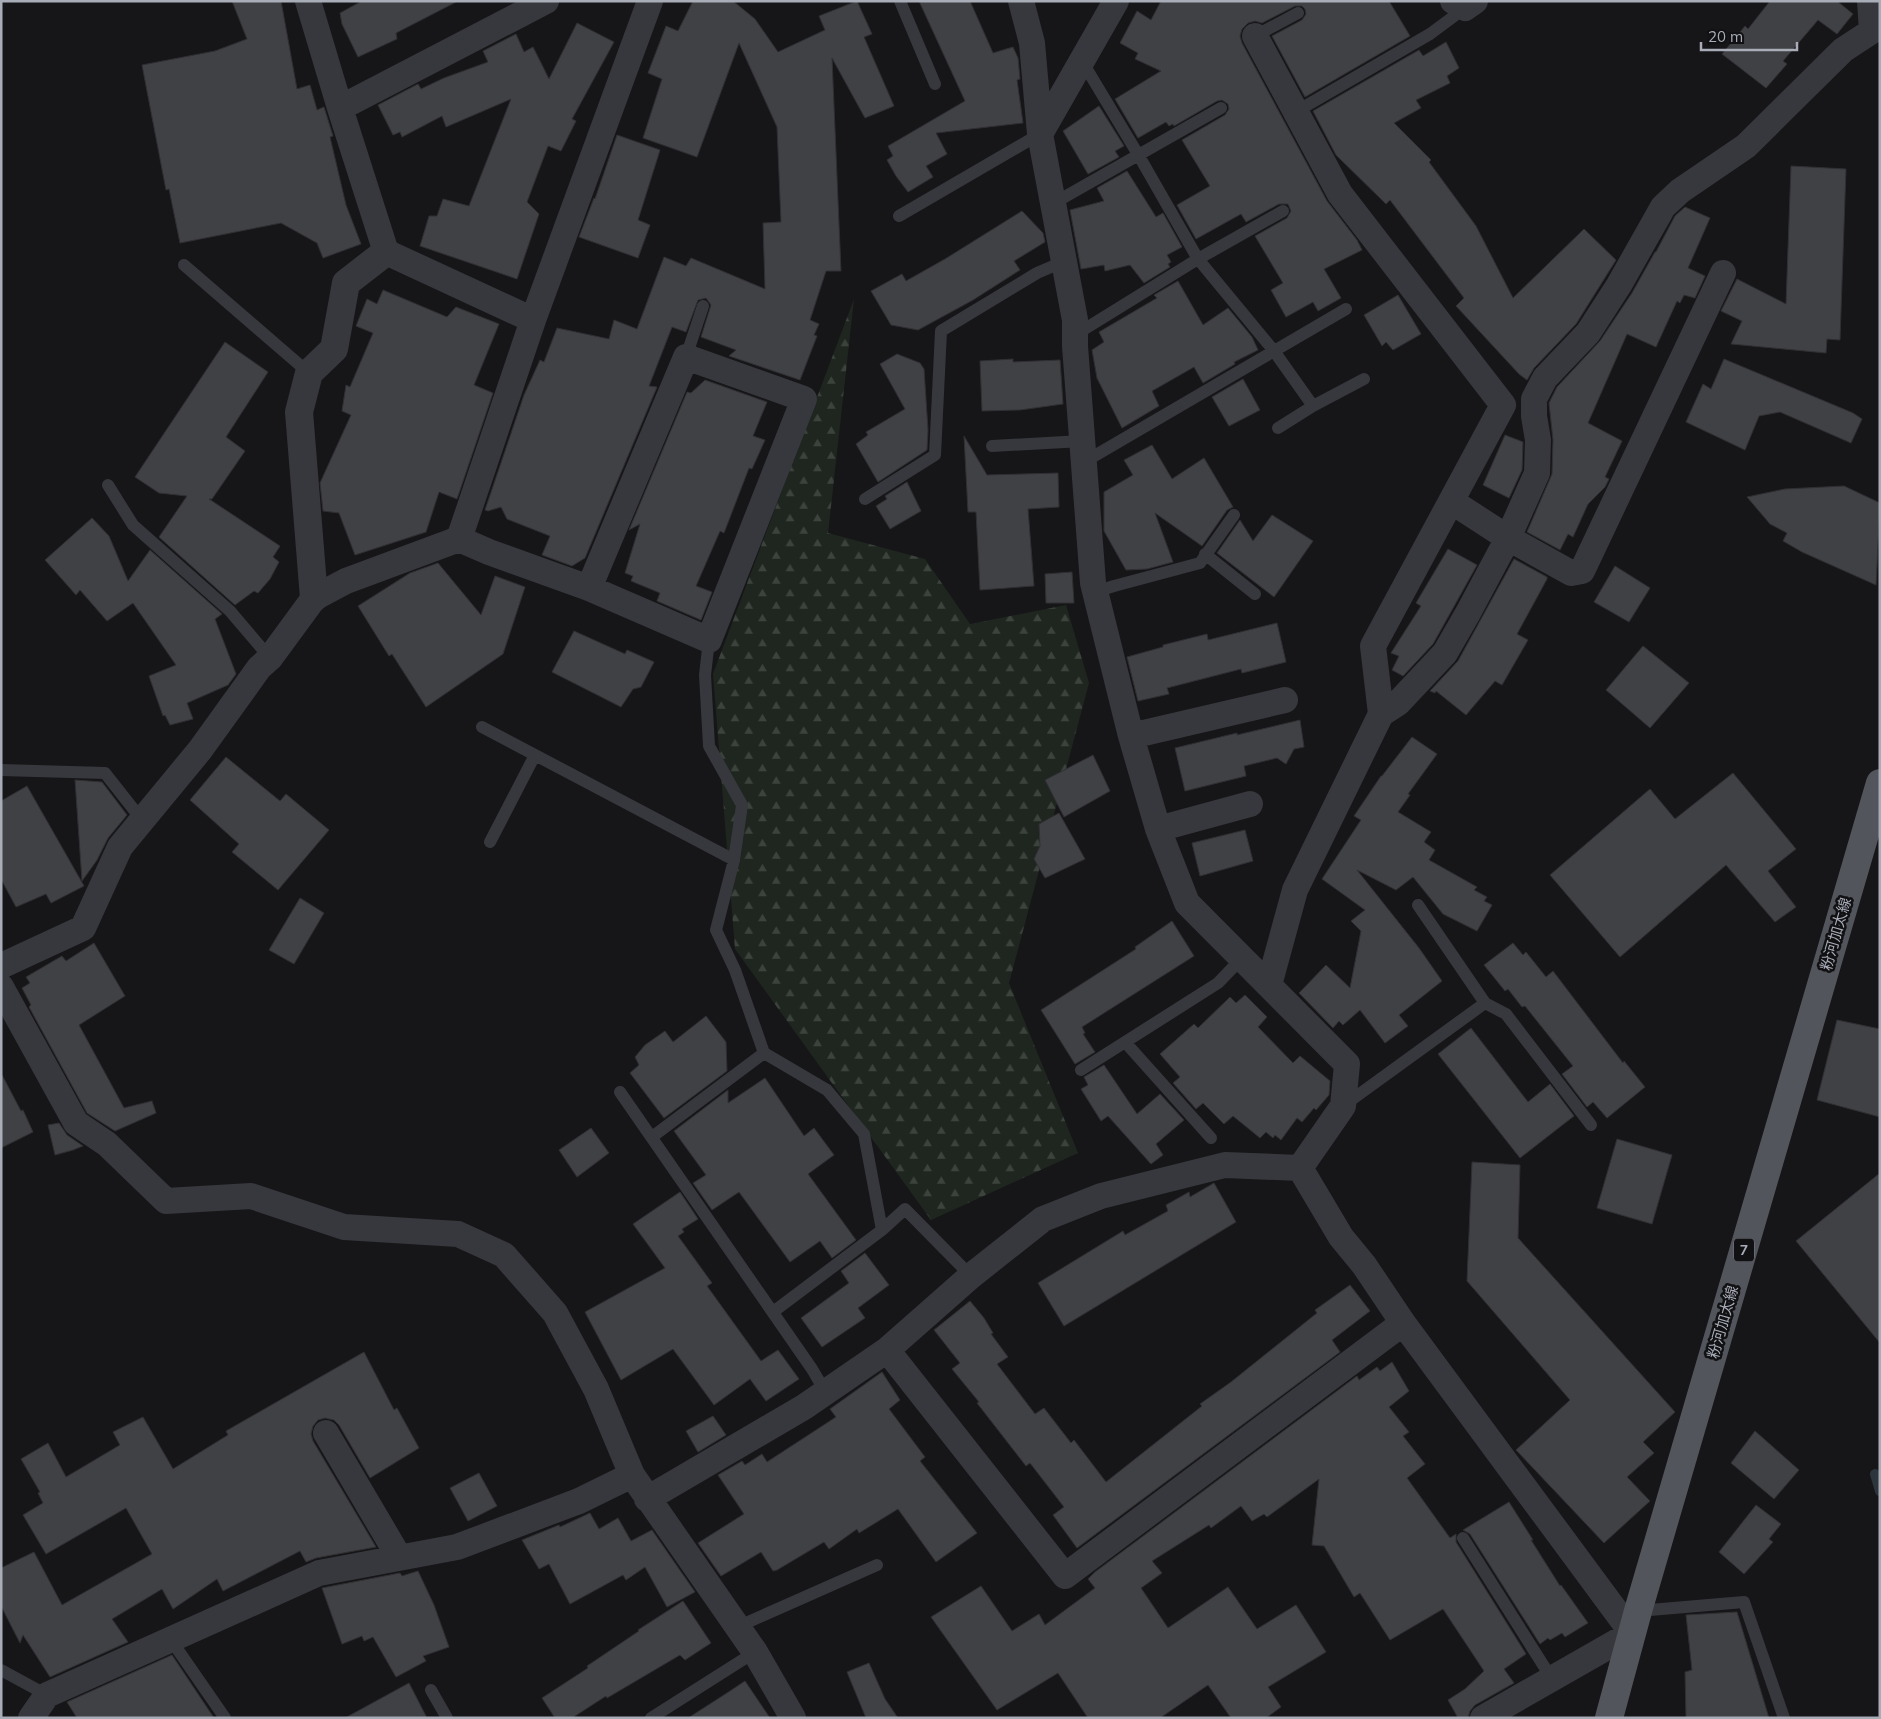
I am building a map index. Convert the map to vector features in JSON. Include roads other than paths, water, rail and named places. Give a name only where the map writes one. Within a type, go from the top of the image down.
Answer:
[{"type":"main road","name":"粉河加太線","points":[[1609,1718],[1635,1622],[1880,783]]},
{"type":"street","points":[[308,1],[386,252],[533,320]]},
{"type":"street","points":[[340,108],[546,1]]},
{"type":"street","points":[[459,538],[533,320],[650,1]]},
{"type":"street","points":[[1021,1],[1032,43],[1040,134],[1075,320],[1083,452],[1095,592],[1131,736],[1158,829],[1187,904],[1347,1064],[1343,1106],[1300,1168]]},
{"type":"street","points":[[1040,134],[1116,1]]},
{"type":"street","points":[[1269,985],[1295,890],[1381,714],[1398,703],[1445,653],[1508,538],[1538,473],[1538,440],[1534,416],[1534,399],[1545,378],[1588,333],[1619,285],[1663,207],[1680,192],[1746,146],[1843,50],[1872,31],[1870,1]]},
{"type":"street","points":[[1255,36],[1340,194],[1503,405],[1373,646],[1381,714]]},
{"type":"street","points":[[314,598],[299,412],[309,372],[334,349],[346,283],[386,252]]},
{"type":"street","points":[[1452,501],[1508,538],[1571,573],[1582,571],[1723,273]]},
{"type":"street","points":[[1,966],[82,928],[120,847],[200,750],[259,668],[270,658],[314,598],[346,581],[459,538],[489,552],[589,588],[708,640],[804,399],[686,357],[589,588]]},
{"type":"street","points":[[1131,736],[1285,700]]},
{"type":"street","points":[[1158,829],[1250,804]]},
{"type":"street","points":[[1,987],[76,1123],[106,1144],[166,1201],[251,1196],[344,1227],[458,1234],[504,1255],[555,1313],[596,1389],[632,1475],[755,1652],[793,1718]]},
{"type":"street","points":[[647,1499],[804,1407],[887,1350],[971,1276],[1042,1219],[1101,1196],[1225,1165],[1300,1168]]},
{"type":"street","points":[[1300,1168],[1341,1237],[1364,1265],[1403,1323],[1635,1622],[1552,1678],[1483,1718]]},
{"type":"street","points":[[887,1350],[1065,1576],[1403,1323]]},
{"type":"street","points":[[326,1433],[399,1557]]},
{"type":"street","points":[[30,1718],[47,1695],[319,1573],[457,1547],[579,1501],[632,1475]]},
{"type":"lane","points":[[900,1],[935,84]]},
{"type":"lane","points":[[1297,111],[1430,34],[1464,3]]},
{"type":"lane","points":[[1255,36],[1298,13]]},
{"type":"lane","points":[[1082,61],[1198,259],[1274,351],[1313,406]]},
{"type":"lane","points":[[1054,203],[1221,108]]},
{"type":"lane","points":[[899,216],[1040,134]]},
{"type":"lane","points":[[1075,335],[1198,259],[1283,211]]},
{"type":"lane","points":[[865,499],[935,455],[941,331],[1037,273],[1065,262]]},
{"type":"lane","points":[[184,265],[309,372]]},
{"type":"lane","points":[[686,357],[703,306]]},
{"type":"lane","points":[[992,446],[1083,452],[1274,351],[1346,308]]},
{"type":"lane","points":[[1278,428],[1313,406],[1364,379]]},
{"type":"lane","points":[[108,485],[133,525],[230,611],[270,658]]},
{"type":"lane","points":[[1095,592],[1200,563],[1234,515]]},
{"type":"lane","points":[[1205,554],[1255,594]]},
{"type":"lane","points":[[708,640],[705,675],[709,746],[742,805],[734,860],[716,930],[735,970],[764,1053],[827,1090],[864,1134],[882,1230]]},
{"type":"lane","points":[[482,728],[734,860]]},
{"type":"lane","points":[[490,842],[535,755]]},
{"type":"lane","points":[[1,770],[105,773],[142,820]]},
{"type":"lane","points":[[1418,906],[1485,1003],[1506,1014],[1591,1124]]},
{"type":"lane","points":[[1081,1070],[1218,983],[1242,958]]},
{"type":"lane","points":[[1343,1106],[1485,1003]]},
{"type":"lane","points":[[1126,1042],[1210,1138]]},
{"type":"lane","points":[[652,1137],[764,1053]]},
{"type":"lane","points":[[620,1092],[773,1312],[826,1392]]},
{"type":"lane","points":[[773,1312],[882,1230],[905,1209],[971,1276]]},
{"type":"lane","points":[[1463,1538],[1552,1678]]},
{"type":"lane","points":[[737,1627],[877,1565]]},
{"type":"lane","points":[[1635,1622],[1744,1602],[1784,1718]]},
{"type":"lane","points":[[171,1640],[225,1718]]},
{"type":"lane","points":[[651,1718],[755,1652]]},
{"type":"lane","points":[[1,1670],[47,1695]]},
{"type":"lane","points":[[431,1690],[447,1718]]},
{"type":"waterway","points":[[1875,1474],[1880,1491]]}]
